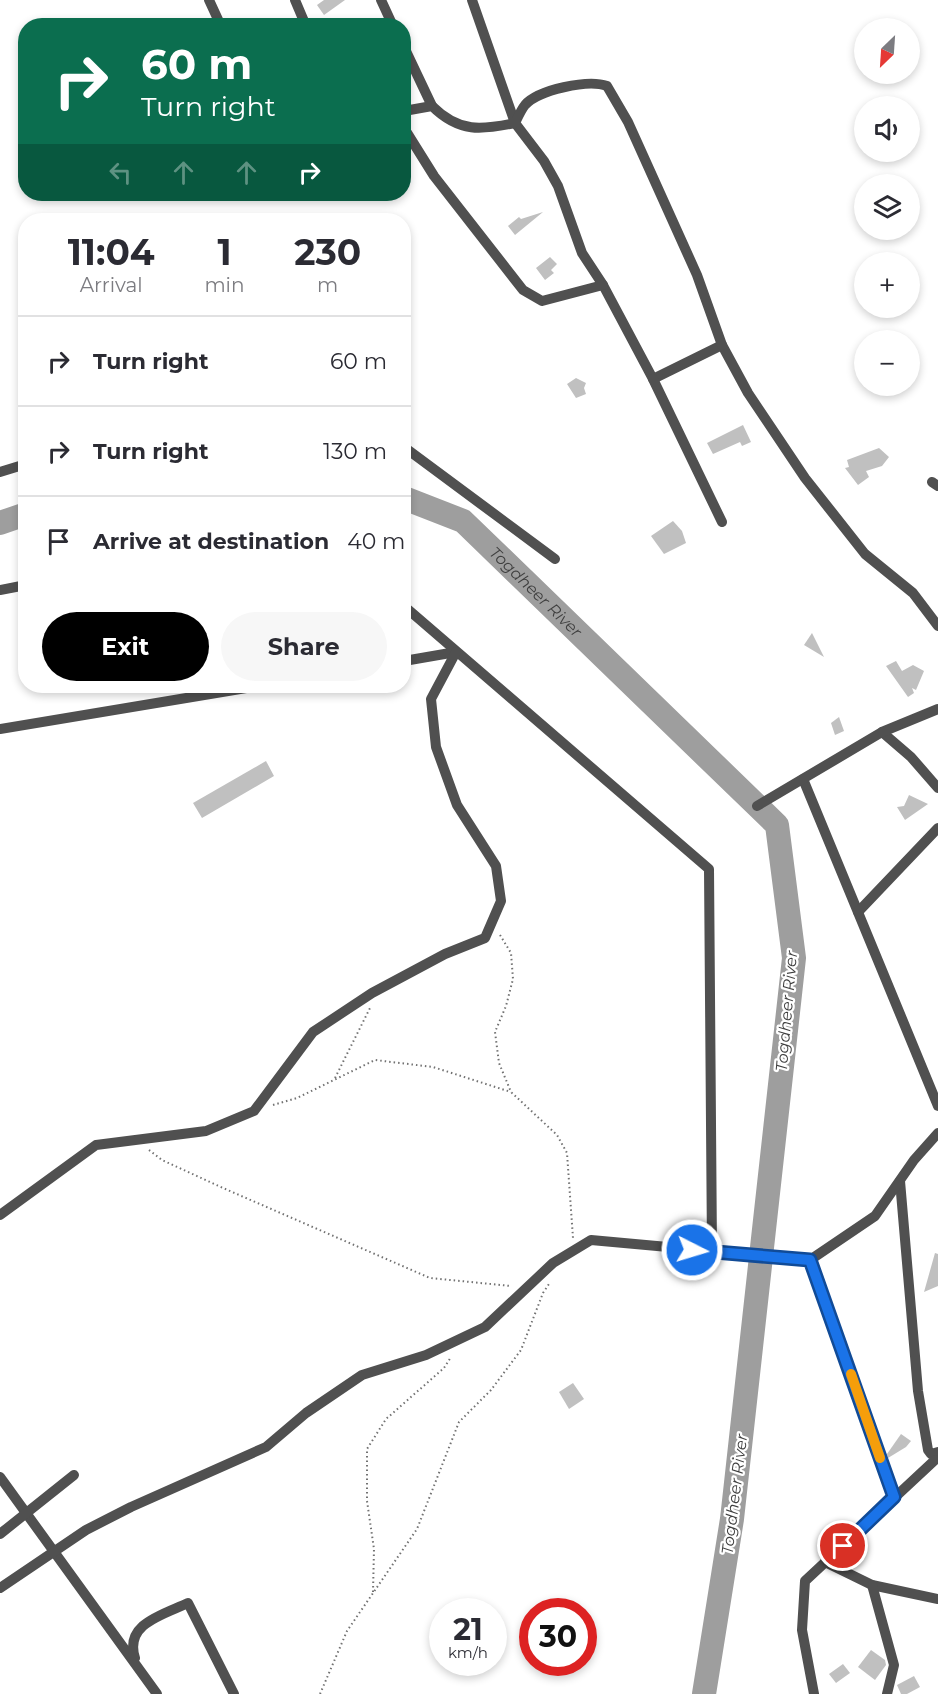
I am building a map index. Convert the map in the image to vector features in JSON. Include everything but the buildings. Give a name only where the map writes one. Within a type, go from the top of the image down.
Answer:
[{"type":"street","points":[[209,0],[217,18]]},
{"type":"street","points":[[295,0],[303,18]]},
{"type":"street","points":[[381,0],[389,18]]},
{"type":"street","points":[[472,0],[515,123],[544,161],[558,186],[582,253],[603,285],[653,379],[722,522]]},
{"type":"street","points":[[411,62],[432,106],[442,117],[482,130],[515,123]]},
{"type":"street","points":[[515,123],[524,106],[534,98],[590,81],[607,86],[628,122],[682,242],[722,345],[748,393],[805,478],[865,554],[913,593],[938,626]]},
{"type":"street","points":[[411,110],[432,106]]},
{"type":"street","points":[[411,139],[434,176],[524,290],[542,301],[603,285]]},
{"type":"street","points":[[653,379],[722,345]]},
{"type":"street","points":[[411,452],[555,559]]},
{"type":"street","points":[[0,472],[18,466]]},
{"type":"street","points":[[0,590],[18,587]]},
{"type":"street","points":[[411,612],[709,869],[712,1251]]},
{"type":"street","points":[[411,660],[456,652]]},
{"type":"street","points":[[0,1215],[96,1145],[206,1131],[254,1111],[313,1032],[381,988],[445,954],[485,938],[501,901],[496,866],[457,805],[436,747],[431,699],[456,652]]},
{"type":"street","points":[[0,729],[216,693]]},
{"type":"street","points":[[758,806],[882,732],[938,709]]},
{"type":"street","points":[[882,732],[911,757],[938,788]]},
{"type":"street","points":[[803,778],[938,1106]]},
{"type":"street","points":[[858,912],[938,828]]},
{"type":"street","points":[[0,1588],[86,1530],[131,1507],[266,1447],[306,1413],[362,1375],[426,1355],[485,1327],[525,1288],[574,1249],[591,1240],[810,1260],[875,1216],[900,1180],[938,1133]]},
{"type":"street","points":[[814,1694],[802,1630],[805,1581],[935,1457],[918,1391],[900,1180]]},
{"type":"street","points":[[810,1260],[894,1497]]},
{"type":"street","points":[[0,1534],[74,1475]]},
{"type":"street","points":[[0,1477],[157,1694]]},
{"type":"street","points":[[825,1562],[872,1585],[938,1599]]},
{"type":"street","points":[[872,1585],[894,1665],[887,1694]]},
{"type":"street","points":[[163,1694],[136,1661],[131,1647],[135,1632],[144,1623],[188,1603],[234,1694]]},
{"type":"path","points":[[492,922],[511,953],[513,979],[506,1006],[495,1032],[498,1063],[511,1092],[557,1135],[567,1153],[574,1249]]},
{"type":"path","points":[[336,1078],[381,988]]},
{"type":"path","points":[[254,1111],[297,1098],[375,1060],[433,1067],[511,1092]]},
{"type":"path","points":[[137,1140],[162,1160],[430,1278],[525,1288]]},
{"type":"path","points":[[320,1694],[347,1631],[417,1529],[459,1422],[491,1390],[521,1350],[543,1293],[549,1284]]},
{"type":"path","points":[[373,1592],[374,1549],[367,1501],[367,1449],[386,1419],[444,1368],[464,1337]]},
{"type":"waterway","name":"Togdheer River","points":[[411,501],[463,521],[777,825],[794,958],[732,1519],[704,1694]]},
{"type":"waterway","name":"Togdheer River","points":[[0,523],[18,517]]},
{"type":"slow traffic","points":[[851,1374],[880,1458]]},
{"type":"route","points":[[692,1250],[810,1260],[894,1497],[843,1546]]}]
